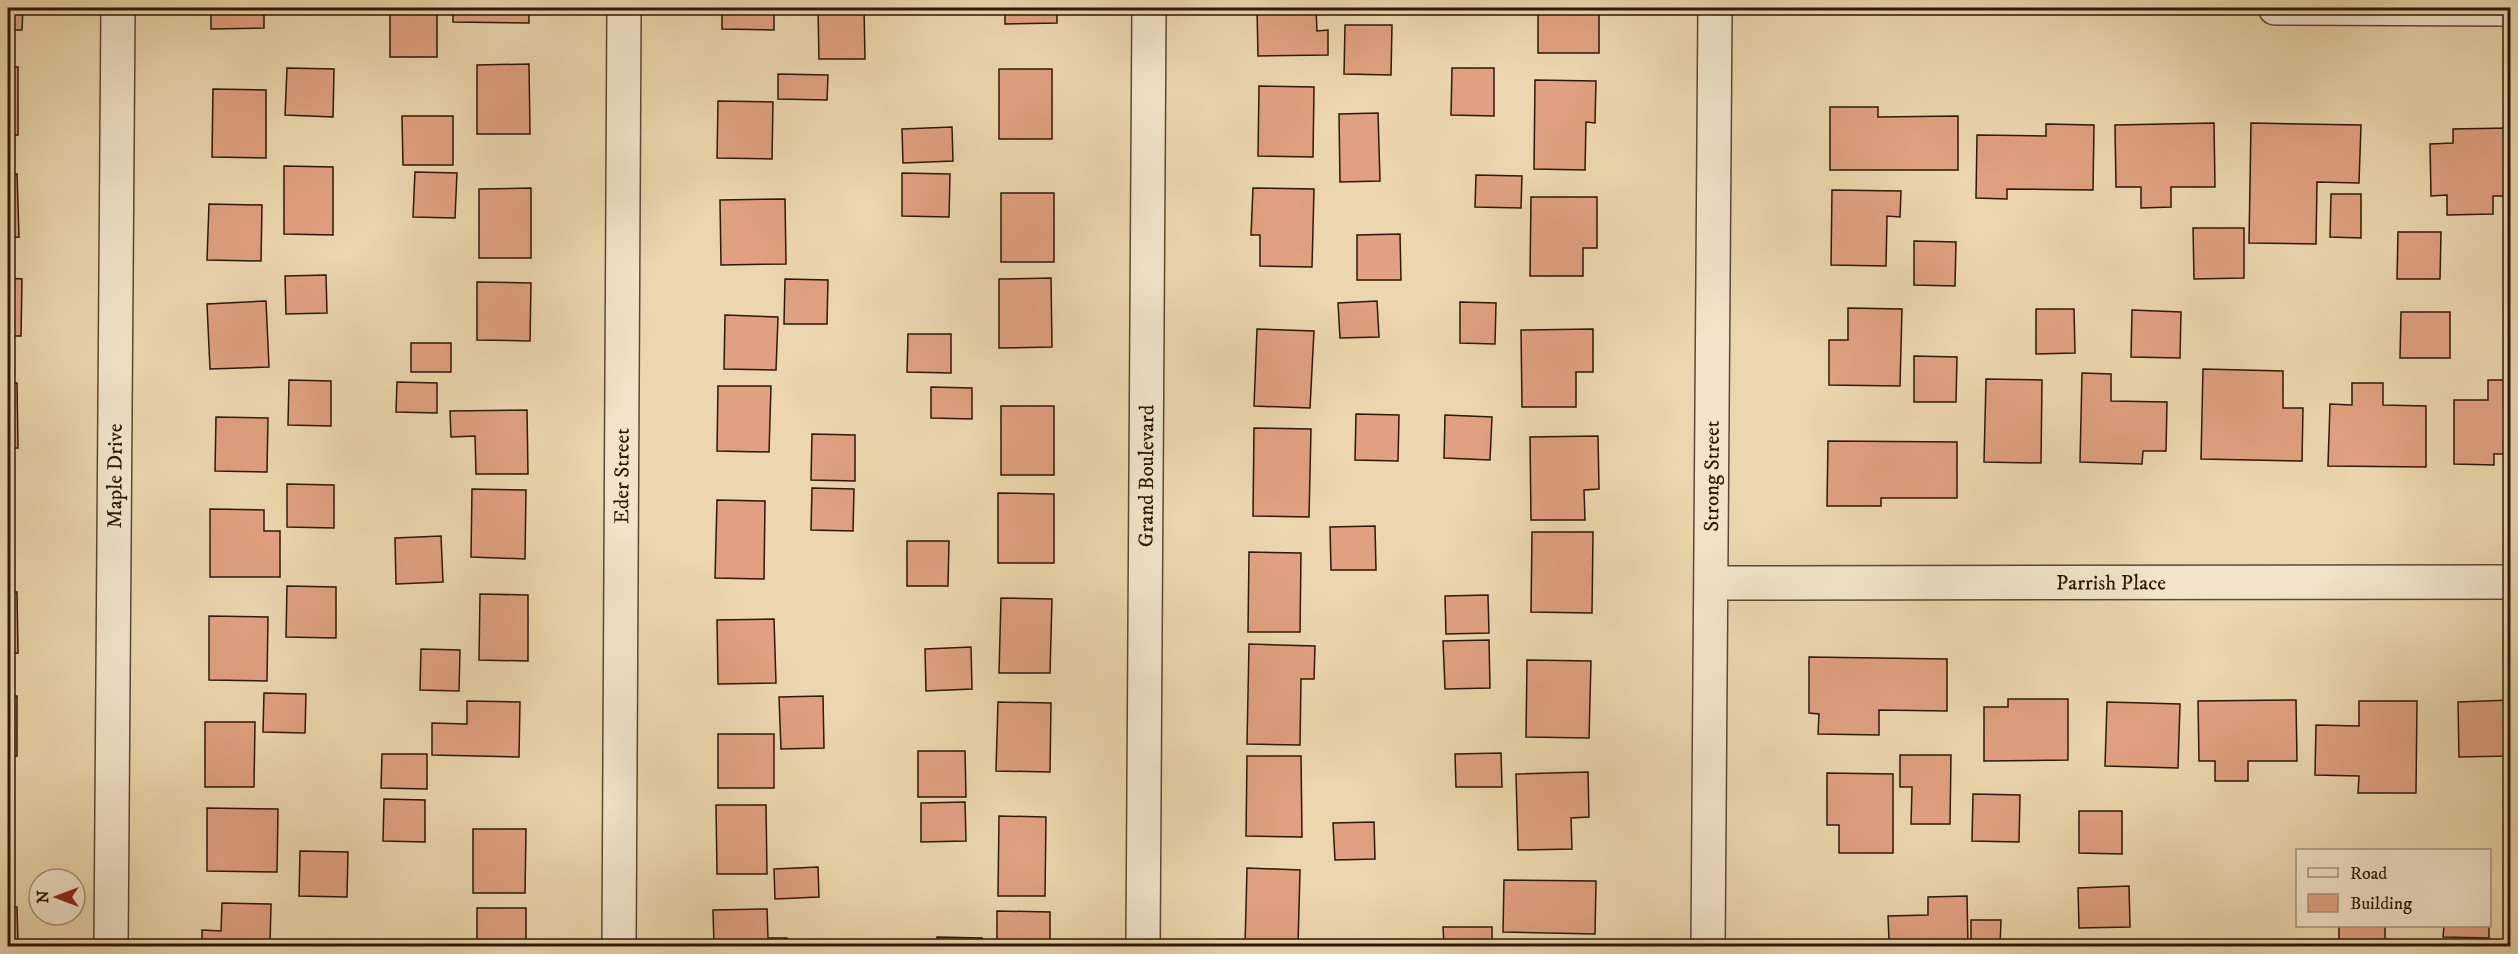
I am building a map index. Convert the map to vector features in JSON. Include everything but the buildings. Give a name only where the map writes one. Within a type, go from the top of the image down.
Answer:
[{"type":"street","name":"Maple Drive","points":[[111,946],[118,8]]},
{"type":"street","name":"Eder Street","points":[[619,946],[624,8]]},
{"type":"street","name":"Grand Boulevard","points":[[1143,946],[1149,8]]},
{"type":"street","name":"Strong Street","points":[[1707,946],[1712,583],[1715,8]]},
{"type":"street","points":[[2275,8],[2511,9]]},
{"type":"street","name":"Parrish Place","points":[[1712,583],[2511,582]]}]
